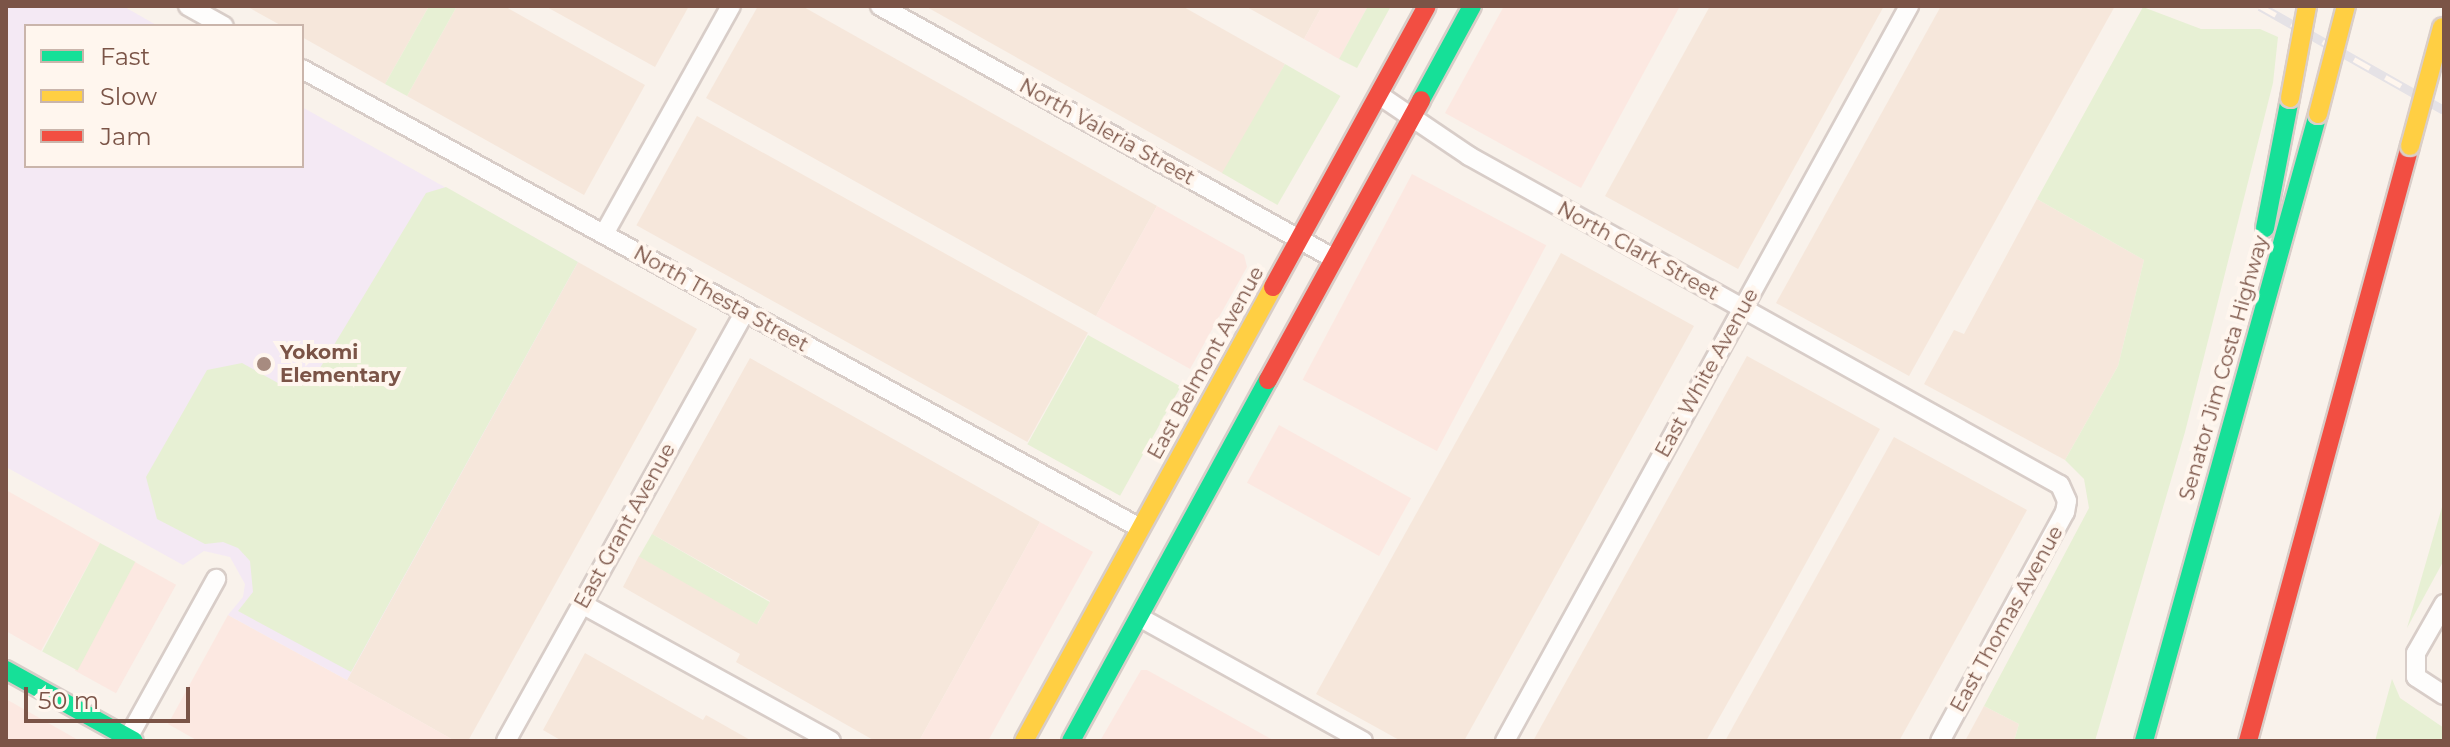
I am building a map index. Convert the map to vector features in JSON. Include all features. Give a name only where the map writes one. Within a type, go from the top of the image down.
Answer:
[{"type":"main road","name":"East Belmont Avenue","points":[[1024,741],[1427,6]]},
{"type":"main road","points":[[1071,741],[1472,6]]},
{"type":"main road","points":[[2223,448],[2307,6]]},
{"type":"main road","name":"Senator Jim Costa Highway","points":[[2144,741],[2346,6]]},
{"type":"main road","points":[[2248,741],[2443,23]]},
{"type":"main road","points":[[6,670],[131,740]]},
{"type":"street","points":[[188,6],[220,24]]},
{"type":"street","points":[[604,234],[731,6]]},
{"type":"street","name":"North Valeria Street","points":[[880,6],[1333,258]]},
{"type":"street","name":"East White Avenue","points":[[1505,741],[1909,6]]},
{"type":"street","name":"North Thesta Street","points":[[304,70],[1140,528]]},
{"type":"street","name":"North Clark Street","points":[[1379,95],[1410,119],[1742,309],[2052,479],[2066,494]]},
{"type":"street","name":"East Grant Avenue","points":[[506,741],[745,312]]},
{"type":"street","name":"East Thomas Avenue","points":[[1940,741],[2062,518],[2066,494]]},
{"type":"street","points":[[131,740],[216,579]]},
{"type":"street","points":[[582,604],[831,741]]},
{"type":"street","points":[[2444,604],[2416,653],[2416,677],[2444,695]]},
{"type":"street","points":[[1139,617],[1363,741]]},
{"type":"shaded area","name":"Yokomi Elementary","points":[[6,6],[123,6],[154,24],[24,24],[24,168],[304,168],[304,108],[578,262],[347,680],[228,615],[243,597],[245,584],[230,557],[204,551],[183,565],[6,467]]},
{"type":"shaded area","points":[[246,6],[429,6],[385,84],[304,38],[304,24],[278,24]]},
{"type":"shaded area","points":[[457,6],[504,6],[645,85],[584,195],[407,96]]},
{"type":"shaded area","points":[[545,6],[689,6],[655,67]]},
{"type":"shaded area","points":[[758,6],[802,6],[1157,206],[1096,316],[706,98]]},
{"type":"shaded area","points":[[925,6],[1182,6],[1285,64],[1224,174]]},
{"type":"shaded area","points":[[1245,6],[1322,6],[1304,39]]},
{"type":"shaded area","points":[[1322,6],[1368,6],[1339,59],[1304,39]]},
{"type":"shaded area","points":[[1504,6],[1680,6],[1581,188],[1445,113]]},
{"type":"shaded area","points":[[1710,6],[1884,6],[1738,269],[1605,196]]},
{"type":"shaded area","points":[[1941,6],[2115,6],[1909,376],[1776,303]]},
{"type":"shaded area","points":[[697,116],[1088,333],[1027,442],[636,225]]},
{"type":"shaded area","points":[[1412,174],[1546,245],[1437,451],[1303,380]]},
{"type":"shaded area","points":[[2037,199],[2144,260],[2118,366],[2065,460],[1924,384],[1954,330],[1964,334]]},
{"type":"shaded area","points":[[1157,206],[1244,255],[1247,267],[1190,369],[1096,316]]},
{"type":"shaded area","points":[[1561,253],[1694,326],[1464,741],[1401,741],[1316,694]]},
{"type":"shaded area","points":[[578,262],[697,329],[468,741],[455,741],[347,680]]},
{"type":"shaded area","points":[[1747,356],[1880,429],[1770,628],[1706,741],[1533,741]]},
{"type":"shaded area","points":[[750,358],[1040,522],[919,741],[875,741],[736,662],[740,654],[623,587],[639,556],[758,623],[770,601],[652,534]]},
{"type":"shaded area","points":[[1279,425],[1411,498],[1379,556],[1247,483]]},
{"type":"shaded area","points":[[1894,437],[2027,510],[1966,621],[1899,741],[1725,741]]},
{"type":"shaded area","points":[[6,490],[100,543],[41,651],[6,631]]},
{"type":"shaded area","points":[[1040,522],[1093,552],[988,741],[919,741]]},
{"type":"shaded area","points":[[135,562],[176,585],[116,693],[75,670]]},
{"type":"shaded area","points":[[228,615],[455,741],[198,741],[168,724]]},
{"type":"shaded area","points":[[585,653],[703,720],[706,715],[752,741],[562,741],[543,730]]},
{"type":"shaded area","points":[[1141,670],[1147,670],[1273,740],[1100,741]]},
{"type":"shaded area","points":[[6,699],[80,741],[6,741]]},
{"type":"shaded area","points":[[1984,706],[2019,724],[2014,741],[1965,741]]},
{"type":"green space","points":[[429,6],[457,6],[407,96],[385,84]]},
{"type":"green space","points":[[1368,6],[1391,6],[1357,68],[1339,59]]},
{"type":"green space","points":[[2143,7],[2201,29],[2260,29],[2278,37],[2273,83],[2185,432],[2095,741],[2014,741],[2019,724],[1984,706],[2089,508],[2084,479],[2065,460],[2118,366],[2144,260],[2037,199]]},
{"type":"green space","points":[[1285,64],[1340,96],[1277,205],[1222,173]]},
{"type":"green space","points":[[446,187],[578,262],[351,672],[238,611],[253,592],[250,561],[238,548],[223,542],[205,544],[157,519],[146,477],[207,370],[242,363],[278,383],[317,373],[426,193]]},
{"type":"green space","points":[[1088,335],[1181,386],[1120,496],[1027,444]]},
{"type":"green space","points":[[2444,500],[2444,560],[2407,628]]},
{"type":"green space","points":[[652,534],[770,602],[757,625],[639,557]]},
{"type":"green space","points":[[100,543],[135,562],[78,670],[42,652]]},
{"type":"green space","points":[[2392,679],[2400,698],[2444,728],[2444,741],[2375,741]]},
{"type":"railway","points":[[2260,6],[2444,110]]},
{"type":"traffic: fast","points":[[1421,100],[1472,6]]},
{"type":"traffic: fast","points":[[2265,228],[2290,98]]},
{"type":"traffic: fast","points":[[2144,741],[2318,114]]},
{"type":"traffic: fast","points":[[1071,741],[1268,380]]},
{"type":"traffic: fast","points":[[6,670],[134,741]]},
{"type":"traffic: slow","points":[[2290,98],[2307,6]]},
{"type":"traffic: slow","points":[[2318,114],[2346,6]]},
{"type":"traffic: slow","points":[[2410,146],[2442,27]]},
{"type":"traffic: slow","points":[[1024,741],[1273,287]]},
{"type":"traffic: jam","points":[[1273,287],[1427,6]]},
{"type":"traffic: jam","points":[[1268,380],[1421,100]]},
{"type":"traffic: jam","points":[[2248,741],[2410,146]]},
{"type":"place","name":"Yokomi Elementary","points":[[264,364]]}]
